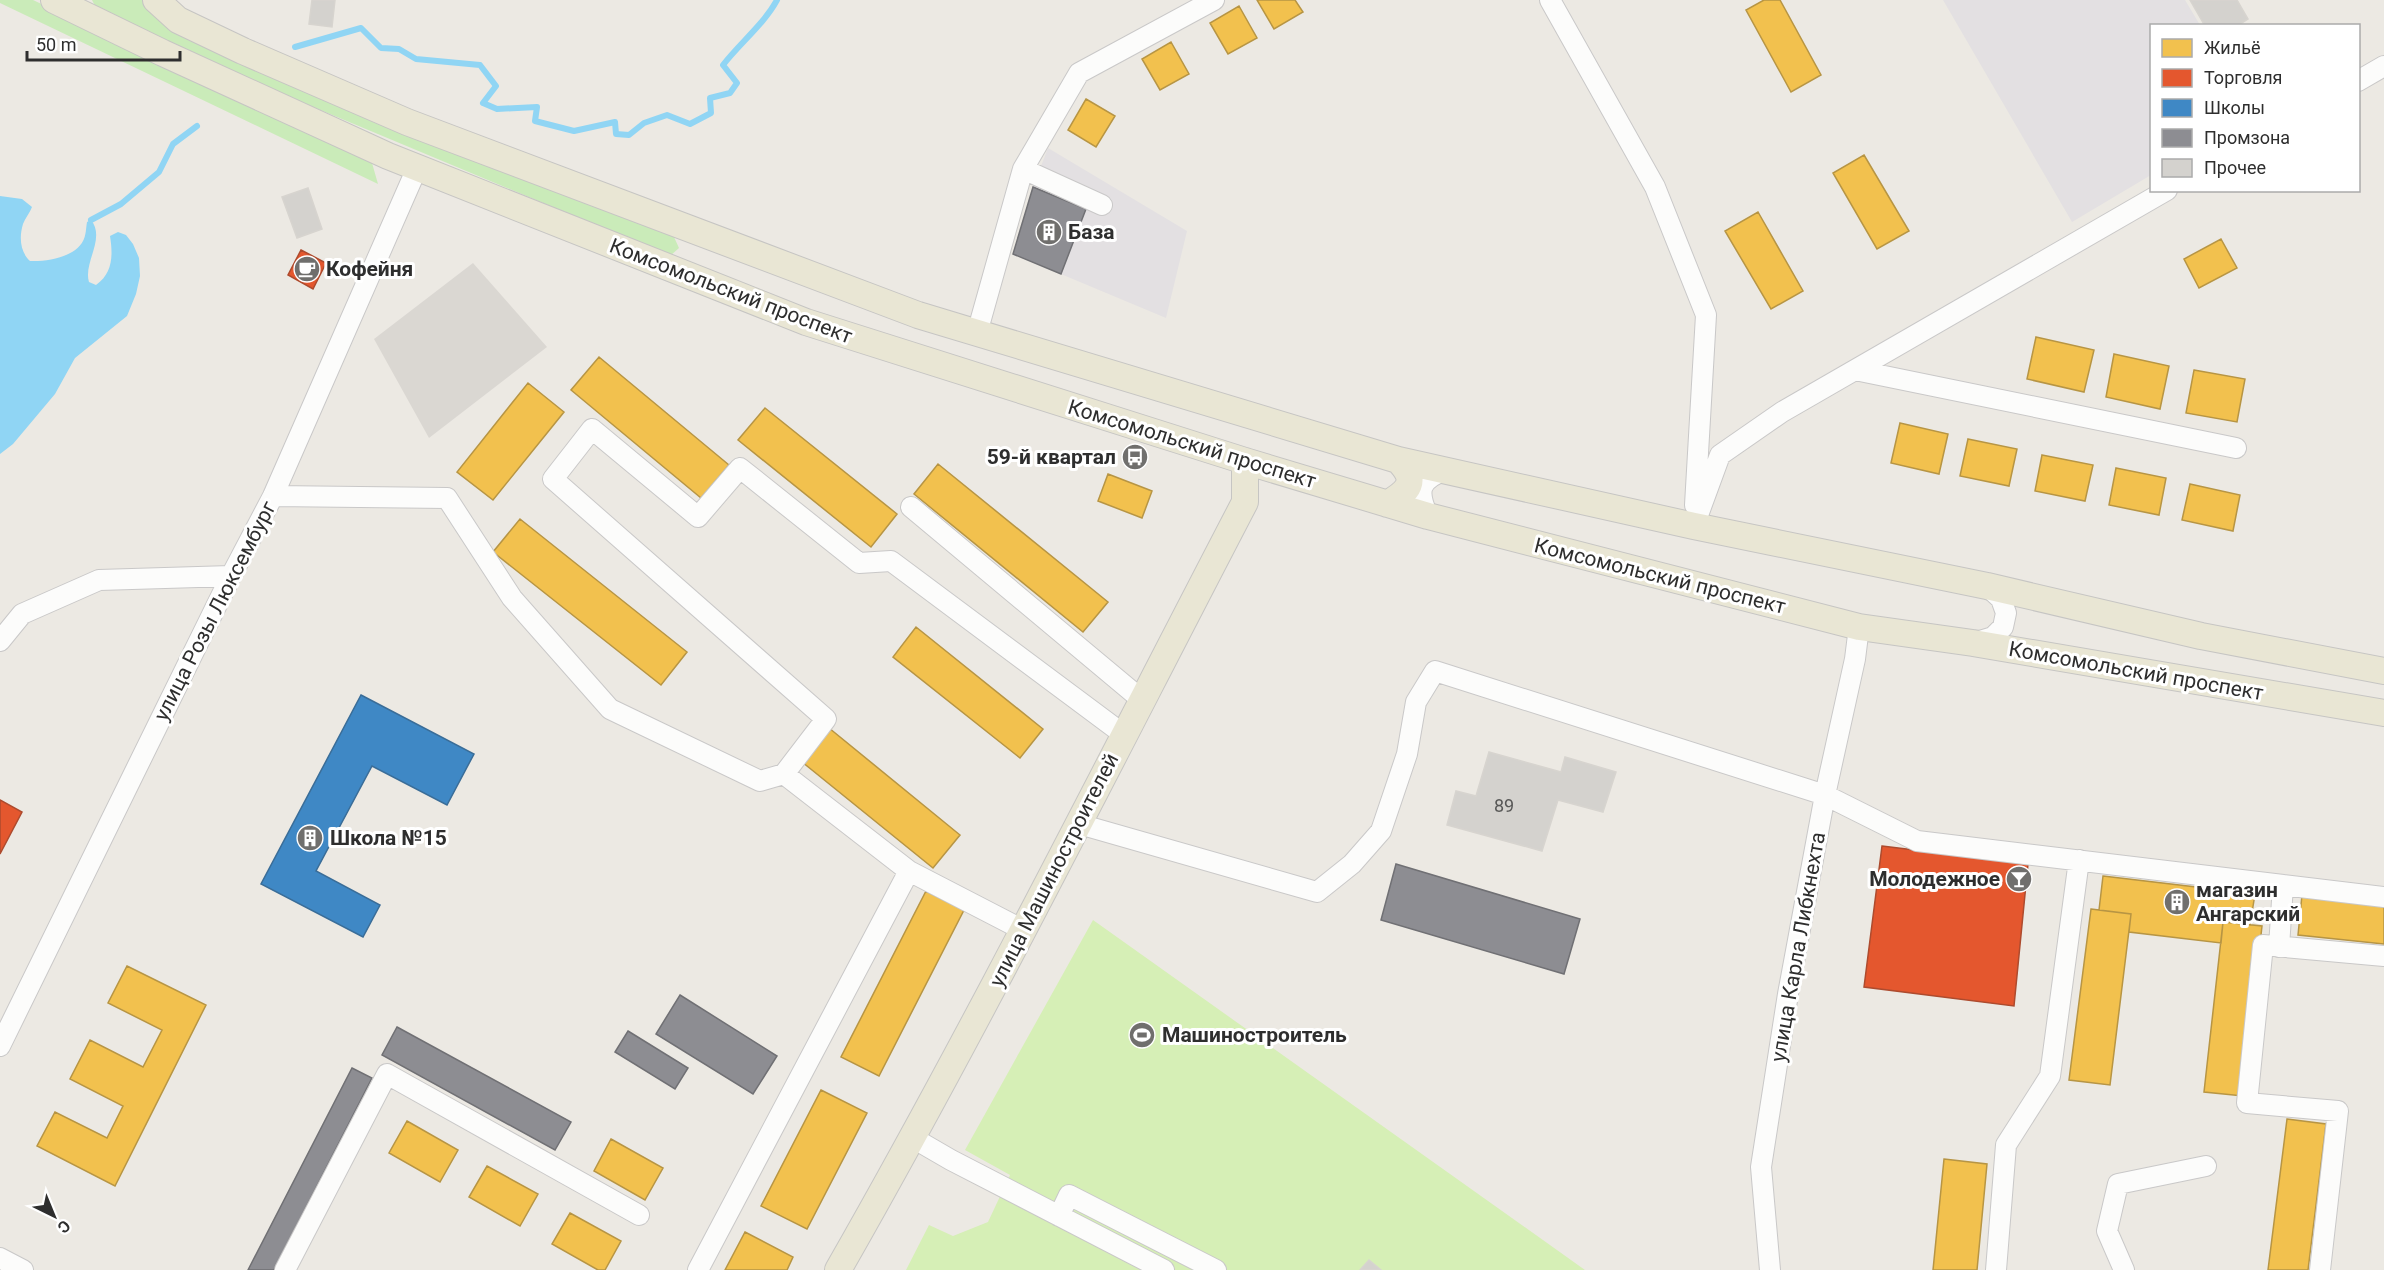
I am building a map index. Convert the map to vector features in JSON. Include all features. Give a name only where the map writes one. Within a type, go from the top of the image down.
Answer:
[{"type":"main road","name":"Комсомольский проспект","points":[[55,0],[173,58],[417,168],[806,322],[1245,461],[1428,516],[1859,627],[1973,643],[2384,713]]},
{"type":"main road","name":"Комсомольский проспект","points":[[156,0],[178,20],[243,51],[407,122],[918,315],[1398,460],[1694,526],[1987,586],[2200,636],[2384,671]]},
{"type":"main road","points":[[691,277],[685,269],[686,256],[691,248],[708,236]]},
{"type":"main road","points":[[1387,504],[1400,497],[1408,488],[1410,480],[1408,471],[1398,460]]},
{"type":"main road","name":"улица Машиностроителей","points":[[838,1270],[913,1138],[1024,930],[1123,734],[1245,502],[1245,461]]},
{"type":"street","points":[[977,333],[1023,169],[1079,73],[1214,0]]},
{"type":"street","points":[[1550,0],[1655,187],[1707,315],[1694,526]]},
{"type":"street","points":[[2360,80],[2384,66]]},
{"type":"street","name":"улица Розы Люксембург","points":[[0,1046],[231,576],[273,496],[417,168]]},
{"type":"street","points":[[1023,169],[1102,205]]},
{"type":"street","points":[[1694,526],[1720,455],[1782,412],[2164,192]]},
{"type":"street","points":[[1855,370],[2236,448]]},
{"type":"street","points":[[273,496],[447,498],[512,598],[610,710],[760,781],[784,774],[826,719],[553,479],[592,429],[698,516],[740,468],[859,563],[891,561],[1123,734]]},
{"type":"street","points":[[1428,516],[1422,501],[1422,486],[1429,476],[1445,470]]},
{"type":"street","points":[[911,507],[1142,700]]},
{"type":"street","points":[[0,641],[22,614],[99,580],[231,576]]},
{"type":"street","points":[[1973,643],[1993,637],[2003,627],[2006,613],[2001,598],[1987,586]]},
{"type":"street","name":"улица Карла Либкнехта","points":[[1770,1270],[1761,1167],[1788,994],[1859,627]]},
{"type":"street","points":[[1079,824],[1317,892],[1352,864],[1381,831],[1407,754],[1416,702],[1435,671],[1825,795],[1917,841],[2384,897]]},
{"type":"street","points":[[784,774],[909,871],[1024,930]]},
{"type":"street","points":[[1996,1270],[2006,1145],[2050,1076],[2079,861]]},
{"type":"street","points":[[698,1270],[909,871]]},
{"type":"street","points":[[2279,946],[2283,885]]},
{"type":"street","points":[[2320,1270],[2338,1111],[2247,1103],[2264,945],[2384,956]]},
{"type":"street","points":[[285,1270],[387,1074],[639,1215]]},
{"type":"street","points":[[913,1138],[1164,1270]]},
{"type":"street","points":[[2124,1270],[2107,1231],[2118,1185],[2206,1166]]},
{"type":"street","points":[[1059,1216],[1069,1195],[1216,1270]]},
{"type":"street","points":[[0,1258],[23,1270]]},
{"type":"shaded area","points":[[1943,0],[2185,0],[2199,24],[2150,24],[2150,176],[2072,222]]},
{"type":"shaded area","points":[[1048,148],[1187,231],[1166,318],[1013,254],[1033,187]]},
{"type":"shaded area","points":[[473,263],[547,347],[429,438],[374,339]]},
{"type":"green space","points":[[0,0],[33,0],[344,146],[372,163],[378,184],[0,3]]},
{"type":"green space","points":[[92,0],[144,0],[169,19],[475,160],[674,237],[679,248],[670,256],[263,86],[96,8]]},
{"type":"green space","name":"Машиностроитель","points":[[1093,920],[1585,1270],[906,1270],[929,1225],[953,1236],[988,1222],[1010,1175],[965,1150]]},
{"type":"water","points":[[0,196],[22,199],[32,207],[21,234],[22,249],[30,261],[44,261],[74,251],[83,241],[87,222],[91,220],[96,235],[89,267],[89,282],[96,285],[106,275],[111,257],[110,236],[118,232],[126,235],[133,244],[139,258],[140,276],[127,316],[75,358],[55,394],[13,444],[0,454]]},
{"type":"building: Жильё","points":[[1257,0],[1295,0],[1303,12],[1274,29]]},
{"type":"building: Жильё","points":[[1764,0],[1780,0],[1821,75],[1791,92],[1746,10]]},
{"type":"building: Жильё","points":[[1239,6],[1257,38],[1228,54],[1210,23]]},
{"type":"building: Жильё","points":[[1171,42],[1189,74],[1160,90],[1142,59]]},
{"type":"building: Жильё","points":[[1086,99],[1115,116],[1096,147],[1068,130]]},
{"type":"building: Жильё","points":[[1864,155],[1909,231],[1877,249],[1833,173]]},
{"type":"building: Жильё","points":[[1758,212],[1803,291],[1771,309],[1725,231]]},
{"type":"building: Жильё","points":[[2221,239],[2237,268],[2199,288],[2184,259]]},
{"type":"building: Жильё","points":[[2036,337],[2094,350],[2084,392],[2027,379]]},
{"type":"building: Жильё","points":[[2114,354],[2169,366],[2160,409],[2106,397]]},
{"type":"building: Жильё","points":[[599,357],[729,465],[701,498],[571,390]]},
{"type":"building: Жильё","points":[[2194,370],[2245,379],[2237,422],[2186,413]]},
{"type":"building: Жильё","points":[[528,383],[564,412],[493,500],[457,472]]},
{"type":"building: Жильё","points":[[765,408],[897,514],[871,547],[738,440]]},
{"type":"building: Жильё","points":[[1900,423],[1948,434],[1939,474],[1891,463]]},
{"type":"building: Жильё","points":[[1968,439],[2017,449],[2009,486],[1960,476]]},
{"type":"building: Жильё","points":[[2042,455],[2093,465],[2085,501],[2035,491]]},
{"type":"building: Жильё","points":[[938,464],[1108,602],[1083,632],[914,494]]},
{"type":"building: Жильё","points":[[2116,468],[2166,478],[2159,515],[2109,505]]},
{"type":"building: Жильё","points":[[1108,474],[1152,491],[1142,518],[1098,501]]},
{"type":"building: Жильё","points":[[2190,484],[2240,495],[2233,531],[2182,520]]},
{"type":"building: Жильё","points":[[520,519],[687,652],[661,685],[493,552]]},
{"type":"building: Жильё","points":[[916,627],[1043,729],[1020,758],[893,657]]},
{"type":"building: Жильё","points":[[829,728],[960,835],[933,868],[802,762]]},
{"type":"building: Жильё","name":"магазин Ангарский","points":[[2103,876],[2255,894],[2250,925],[2223,922],[2221,943],[2129,932],[2131,914],[2099,910]]},
{"type":"building: Жильё","points":[[926,891],[964,910],[879,1076],[841,1057]]},
{"type":"building: Жильё","points":[[2302,895],[2384,904],[2384,944],[2298,935]]},
{"type":"building: Жильё","points":[[2091,909],[2131,914],[2110,1085],[2069,1080]]},
{"type":"building: Жильё","points":[[2223,922],[2262,926],[2243,1096],[2204,1092]]},
{"type":"building: Жильё","points":[[127,966],[206,1005],[115,1186],[37,1146],[55,1112],[107,1138],[123,1106],[70,1079],[90,1040],[143,1067],[162,1030],[108,1003]]},
{"type":"building: Жильё","points":[[821,1090],[867,1113],[807,1229],[761,1206]]},
{"type":"building: Жильё","points":[[2287,1119],[2326,1124],[2308,1270],[2268,1270]]},
{"type":"building: Жильё","points":[[407,1121],[458,1150],[440,1182],[389,1153]]},
{"type":"building: Жильё","points":[[611,1139],[663,1168],[645,1200],[594,1171]]},
{"type":"building: Жильё","points":[[1944,1159],[1987,1164],[1977,1270],[1933,1270]]},
{"type":"building: Жильё","points":[[487,1166],[538,1194],[520,1226],[469,1197]]},
{"type":"building: Жильё","points":[[570,1213],[621,1241],[605,1270],[598,1270],[552,1244]]},
{"type":"building: Жильё","points":[[745,1232],[793,1257],[787,1270],[725,1270]]},
{"type":"building: Торговля","name":"Кофейня","points":[[301,250],[326,263],[313,289],[288,275]]},
{"type":"building: Торговля","points":[[0,800],[22,812],[0,854]]},
{"type":"building: Торговля","points":[[1882,846],[2028,864],[2014,1006],[1864,987]]},
{"type":"building: Школы","name":"Школа №15","points":[[361,695],[474,754],[447,805],[372,766],[316,871],[380,905],[363,937],[261,884]]},
{"type":"building: Промзона","name":"База","points":[[1033,187],[1086,209],[1061,274],[1013,254]]},
{"type":"building: Промзона","points":[[1396,864],[1580,919],[1564,974],[1381,920]]},
{"type":"building: Промзона","points":[[680,995],[777,1056],[753,1094],[656,1034]]},
{"type":"building: Промзона","points":[[397,1027],[571,1122],[555,1150],[382,1055]]},
{"type":"building: Промзона","points":[[628,1031],[688,1068],[675,1089],[615,1052]]},
{"type":"building: Промзона","points":[[352,1068],[372,1078],[274,1270],[248,1270]]},
{"type":"building: Прочее","points":[[312,0],[335,0],[332,27],[309,24]]},
{"type":"building: Прочее","points":[[2190,0],[2237,0],[2248,19],[2240,24],[2204,24]]},
{"type":"building: Прочее","points":[[308,188],[322,229],[297,238],[282,197]]},
{"type":"building: Прочее","points":[[1489,752],[1561,772],[1565,757],[1616,772],[1603,812],[1558,800],[1542,851],[1447,825],[1456,791],[1476,796]]},
{"type":"building: Прочее","points":[[1369,1260],[1381,1270],[1360,1270]]},
{"type":"waterway","points":[[295,47],[361,28],[381,48],[399,49],[416,59],[480,65],[496,86],[483,103],[497,109],[537,107],[535,121],[574,131],[615,122],[616,134],[629,135],[644,123],[667,115],[690,124],[711,113],[710,98],[730,93],[737,83],[723,65],[777,0]]},
{"type":"waterway","points":[[91,220],[121,204],[159,172],[173,144],[197,126]]},
{"type":"place","name":"База","points":[[1049,232]]},
{"type":"place","name":"Кофейня","points":[[307,269]]},
{"type":"place","name":"59-й квартал","points":[[1135,457]]},
{"type":"place","name":"Школа №15","points":[[310,838]]},
{"type":"place","name":"Молодежное","points":[[2019,879]]},
{"type":"place","name":"магазин Ангарский","points":[[2177,902]]},
{"type":"place","name":"Машиностроитель","points":[[1142,1035]]}]
